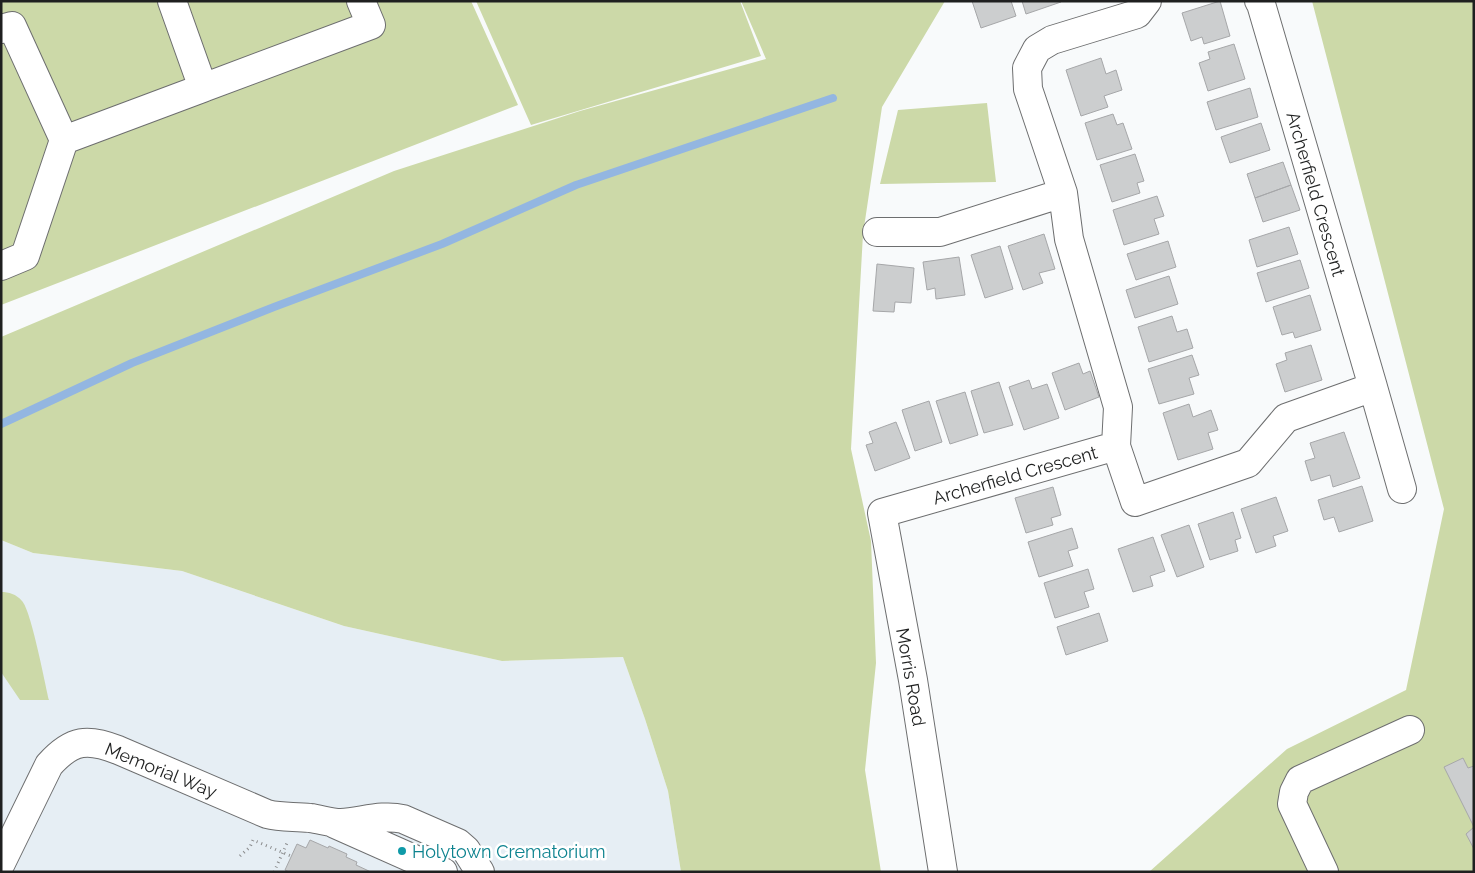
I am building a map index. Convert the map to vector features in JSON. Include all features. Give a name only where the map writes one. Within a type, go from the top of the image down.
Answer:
[{"type":"street","points":[[172,1],[202,88],[200,89]]},
{"type":"street","points":[[64,140],[371,25],[361,1]]},
{"type":"street","name":"Archerfield Crescent","points":[[1147,1],[1137,14],[1052,40],[1037,49],[1027,68],[1028,89],[1063,193],[1069,239],[1118,407],[1116,446],[1135,502],[1248,463],[1286,418],[1373,387]]},
{"type":"street","name":"Archerfield Crescent","points":[[1258,1],[1261,4],[1402,489]]},
{"type":"street","points":[[1,29],[12,26],[64,140],[25,256],[1,266]]},
{"type":"street","points":[[877,232],[940,232],[1063,193]]},
{"type":"street","name":"Archerfield Crescent","points":[[913,505],[1116,446]]},
{"type":"street","name":"Morris Road","points":[[913,505],[882,513],[913,680],[943,872]]},
{"type":"street","points":[[1324,872],[1292,804],[1294,792],[1300,780],[1410,730]]},
{"type":"street","name":"Memorial Way","points":[[1,864],[49,764],[59,753],[73,745],[88,742],[102,744],[118,750],[267,814],[280,817],[309,817],[331,823]]},
{"type":"street","points":[[331,823],[393,817],[403,819],[458,844],[466,850],[480,872]]},
{"type":"street","points":[[331,823],[443,872]]},
{"type":"path","points":[[240,856],[250,847],[253,840],[291,856]]},
{"type":"shaded area","name":"Holytown Crematorium","points":[[1,540],[33,553],[182,571],[344,626],[502,661],[623,657],[668,791],[681,872],[1,872]]},
{"type":"green space","points":[[1,1],[471,1],[518,105],[1,305]]},
{"type":"green space","points":[[476,1],[740,1],[761,56],[531,125]]},
{"type":"green space","points":[[741,1],[945,1],[882,107],[863,234],[851,449],[871,541],[876,663],[865,770],[881,872],[681,872],[668,791],[623,657],[502,661],[344,626],[182,571],[33,553],[1,540],[1,337],[394,171],[580,111],[766,59]]},
{"type":"green space","points":[[1312,1],[1474,1],[1474,872],[1149,872],[1287,749],[1406,690],[1444,509]]},
{"type":"green space","points":[[987,103],[996,182],[880,184],[898,110]]},
{"type":"green space","points":[[1,592],[15,595],[26,607],[49,700],[20,700],[1,672]]},
{"type":"building","points":[[972,1],[1011,1],[1016,16],[981,28]]},
{"type":"building","points":[[1022,1],[1061,1],[1061,2],[1026,14]]},
{"type":"building","points":[[1220,1],[1230,36],[1204,44],[1202,37],[1191,41],[1182,13]]},
{"type":"building","points":[[1234,44],[1245,79],[1208,91],[1199,63],[1210,59],[1208,52]]},
{"type":"building","points":[[1101,58],[1106,74],[1116,70],[1122,90],[1104,96],[1108,107],[1081,116],[1066,70]]},
{"type":"building","points":[[1250,88],[1258,117],[1216,130],[1207,102]]},
{"type":"building","points":[[1113,114],[1117,125],[1123,123],[1132,149],[1097,160],[1085,123]]},
{"type":"building","points":[[1261,123],[1270,150],[1230,163],[1221,137]]},
{"type":"building","points":[[1135,154],[1144,181],[1137,183],[1140,193],[1112,202],[1100,165]]},
{"type":"building","points":[[1283,162],[1291,185],[1255,198],[1247,174]]},
{"type":"building","points":[[1291,185],[1300,210],[1263,222],[1255,198]]},
{"type":"building","points":[[1157,196],[1164,216],[1154,219],[1159,234],[1124,245],[1113,210]]},
{"type":"building","points":[[1289,227],[1298,254],[1257,267],[1249,240]]},
{"type":"building","points":[[1044,234],[1055,269],[1039,273],[1043,283],[1023,290],[1008,246]]},
{"type":"building","points":[[1168,241],[1176,267],[1136,280],[1127,254]]},
{"type":"building","points":[[1000,246],[1013,289],[985,298],[971,255]]},
{"type":"building","points":[[959,257],[965,295],[936,299],[935,288],[927,290],[923,262]]},
{"type":"building","points":[[1300,260],[1309,288],[1266,302],[1257,273]]},
{"type":"building","points":[[877,264],[914,268],[911,303],[895,302],[894,312],[873,311]]},
{"type":"building","points":[[1169,276],[1178,304],[1135,318],[1126,290]]},
{"type":"building","points":[[1310,295],[1321,330],[1295,338],[1293,332],[1282,335],[1273,307]]},
{"type":"building","points":[[1172,316],[1177,332],[1187,329],[1193,348],[1149,362],[1138,327]]},
{"type":"building","points":[[1311,345],[1322,380],[1285,392],[1276,364],[1287,360],[1285,353]]},
{"type":"building","points":[[1192,355],[1199,375],[1189,378],[1194,394],[1159,404],[1148,369]]},
{"type":"building","points":[[1079,363],[1083,374],[1090,371],[1099,397],[1065,410],[1052,373]]},
{"type":"building","points":[[1029,380],[1032,389],[1047,384],[1059,418],[1024,430],[1009,387]]},
{"type":"building","points":[[999,382],[1013,425],[984,433],[971,391]]},
{"type":"building","points":[[965,392],[978,435],[950,444],[936,401]]},
{"type":"building","points":[[929,401],[942,442],[915,451],[902,410]]},
{"type":"building","points":[[1189,404],[1193,417],[1211,410],[1218,430],[1208,433],[1213,449],[1178,460],[1163,413]]},
{"type":"building","points":[[896,422],[910,458],[875,471],[866,445],[873,443],[869,432]]},
{"type":"building","points":[[1344,432],[1360,478],[1333,487],[1330,475],[1311,481],[1305,461],[1315,458],[1310,443]]},
{"type":"building","points":[[1362,486],[1373,521],[1339,532],[1334,517],[1324,520],[1318,500]]},
{"type":"building","points":[[1053,487],[1061,515],[1051,518],[1053,525],[1026,533],[1015,498]]},
{"type":"building","points":[[1276,497],[1288,531],[1273,536],[1276,546],[1256,553],[1241,509]]},
{"type":"building","points":[[1233,512],[1241,538],[1235,540],[1238,551],[1210,560],[1198,524]]},
{"type":"building","points":[[1189,525],[1204,567],[1177,577],[1161,535]]},
{"type":"building","points":[[1072,528],[1078,548],[1068,551],[1073,566],[1039,577],[1028,542]]},
{"type":"building","points":[[1153,537],[1165,571],[1150,576],[1153,586],[1133,592],[1118,549]]},
{"type":"building","points":[[1088,569],[1094,589],[1084,592],[1089,607],[1055,618],[1044,583]]},
{"type":"building","points":[[1099,613],[1108,641],[1066,655],[1057,627]]},
{"type":"building","points":[[1463,758],[1468,768],[1474,766],[1474,827],[1444,767]]},
{"type":"building","points":[[1474,827],[1474,849],[1466,834]]},
{"type":"building","name":"Holytown Crematorium","points":[[310,840],[347,854],[346,857],[357,862],[356,865],[371,872],[289,872],[285,870],[297,844],[306,848]]},
{"type":"waterway","points":[[1,424],[132,363],[442,244],[576,185],[833,98]]},
{"type":"place","name":"Holytown Crematorium","points":[[402,851]]}]
